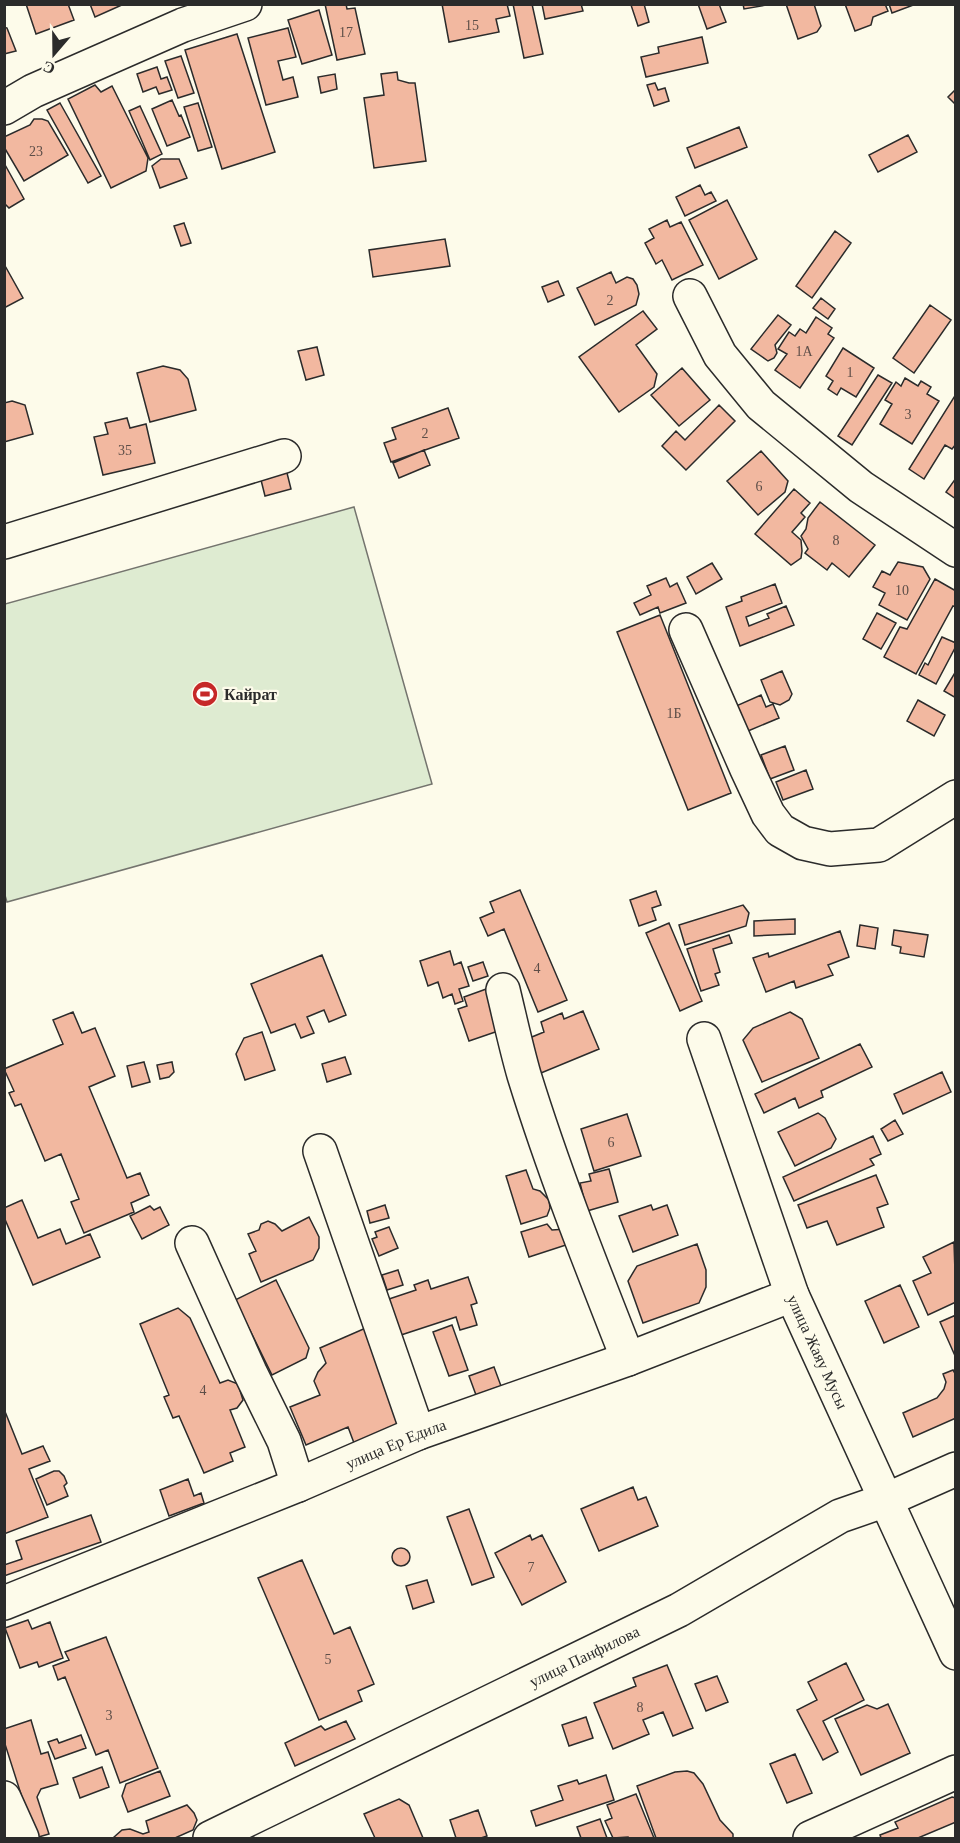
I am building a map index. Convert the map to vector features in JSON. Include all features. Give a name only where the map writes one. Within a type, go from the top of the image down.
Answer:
[{"type":"street","points":[[4,108],[33,92],[183,25],[245,4]]},
{"type":"street","points":[[690,296],[720,355],[761,405],[861,487],[956,550]]},
{"type":"street","points":[[4,542],[284,456]]},
{"type":"street","points":[[686,630],[746,768],[768,814],[780,830],[803,843],[830,849],[879,845],[956,797]]},
{"type":"street","points":[[503,990],[545,1141],[588,1259],[628,1359]]},
{"type":"street","name":"улица Жаяу Мусы","points":[[704,1040],[792,1295],[956,1653]]},
{"type":"street","points":[[320,1151],[418,1433]]},
{"type":"street","points":[[192,1244],[284,1441],[298,1485]]},
{"type":"street","name":"улица Ер Едила","points":[[4,1603],[298,1485],[418,1433],[628,1359],[792,1295]]},
{"type":"street","name":"улица Панфилова","points":[[210,1839],[679,1610],[840,1516],[886,1500],[956,1469]]},
{"type":"street","points":[[810,1839],[956,1772]]},
{"type":"street","points":[[4,1798],[22,1839]]},
{"type":"green space","name":"Кайрат","points":[[354,507],[432,784],[7,902],[4,892],[5,604]]},
{"type":"building","points":[[26,4],[68,4],[74,20],[36,34]]},
{"type":"building","points":[[90,4],[124,4],[95,17]]},
{"type":"building","points":[[325,4],[346,4],[347,9],[355,8],[365,54],[337,60]]},
{"type":"building","points":[[442,4],[507,4],[510,16],[496,19],[499,32],[449,42]]},
{"type":"building","points":[[513,4],[532,4],[543,54],[524,58]]},
{"type":"building","points":[[542,4],[581,4],[583,11],[545,19]]},
{"type":"building","points":[[644,4],[649,22],[638,26],[631,5]]},
{"type":"building","points":[[698,4],[719,4],[726,22],[707,29]]},
{"type":"building","points":[[743,4],[772,4],[744,9]]},
{"type":"building","points":[[786,4],[814,4],[821,26],[817,32],[798,39]]},
{"type":"building","points":[[845,4],[885,4],[888,11],[873,17],[871,25],[855,31]]},
{"type":"building","points":[[889,4],[916,4],[892,13]]},
{"type":"building","points":[[319,10],[332,55],[302,64],[288,20]]},
{"type":"building","points":[[4,27],[7,28],[16,51],[4,54]]},
{"type":"building","points":[[288,28],[296,57],[278,61],[283,80],[293,77],[298,97],[266,105],[248,38]]},
{"type":"building","points":[[237,34],[275,152],[222,169],[185,50]]},
{"type":"building","points":[[702,37],[708,63],[646,77],[641,57],[659,53],[658,47]]},
{"type":"building","points":[[181,56],[194,93],[178,98],[165,61]]},
{"type":"building","points":[[157,67],[161,79],[167,77],[172,90],[159,94],[156,87],[143,92],[137,74]]},
{"type":"building","points":[[397,72],[398,80],[415,83],[426,161],[374,168],[364,98],[384,95],[381,74]]},
{"type":"building","points":[[335,74],[337,89],[321,93],[318,77]]},
{"type":"building","points":[[655,83],[658,90],[665,88],[669,101],[654,106],[647,85]]},
{"type":"building","points":[[95,85],[101,92],[112,86],[148,158],[146,171],[111,188],[68,99]]},
{"type":"building","points":[[956,89],[956,105],[948,97]]},
{"type":"building","points":[[172,100],[190,137],[167,146],[152,109]]},
{"type":"building","points":[[60,103],[101,176],[88,183],[47,110]]},
{"type":"building","points":[[198,103],[212,147],[198,151],[184,107]]},
{"type":"building","points":[[140,106],[162,154],[150,160],[129,111]]},
{"type":"building","points":[[34,119],[48,121],[68,155],[24,181],[4,147],[4,137],[30,125]]},
{"type":"building","points":[[739,127],[747,147],[695,168],[687,148]]},
{"type":"building","points":[[908,135],[917,152],[878,172],[869,155]]},
{"type":"building","points":[[161,159],[179,159],[187,178],[160,188],[152,166]]},
{"type":"building","points":[[4,163],[24,199],[9,208],[4,203]]},
{"type":"building","points":[[700,185],[705,195],[711,192],[716,201],[685,216],[676,197]]},
{"type":"building","points":[[727,200],[757,259],[719,279],[689,220]]},
{"type":"building","points":[[667,220],[670,227],[681,222],[703,265],[672,280],[662,260],[656,264],[645,243],[654,238],[649,229]]},
{"type":"building","points":[[184,223],[191,243],[181,246],[174,226]]},
{"type":"building","points":[[835,231],[851,243],[812,298],[796,286]]},
{"type":"building","points":[[445,239],[450,266],[373,277],[369,250]]},
{"type":"building","points":[[4,264],[23,298],[4,308]]},
{"type":"building","points":[[611,272],[616,283],[627,277],[633,279],[639,294],[636,305],[595,325],[577,288]]},
{"type":"building","points":[[558,281],[564,295],[548,302],[542,287]]},
{"type":"building","points":[[821,298],[835,309],[828,319],[813,308]]},
{"type":"building","points":[[930,305],[951,320],[914,373],[893,358]]},
{"type":"building","points":[[643,311],[657,329],[636,345],[657,374],[654,387],[619,412],[579,357]]},
{"type":"building","points":[[778,315],[791,325],[775,345],[777,353],[774,358],[768,361],[751,349]]},
{"type":"building","points":[[816,317],[832,328],[828,334],[834,338],[800,388],[775,370],[787,354],[778,349],[789,332],[795,336],[800,329],[806,333]]},
{"type":"building","points":[[317,347],[324,375],[306,380],[298,351]]},
{"type":"building","points":[[843,348],[874,368],[856,397],[841,388],[837,395],[828,389],[833,381],[826,376]]},
{"type":"building","points":[[163,366],[180,370],[188,379],[196,410],[150,422],[137,373]]},
{"type":"building","points":[[682,368],[710,400],[679,426],[651,395]]},
{"type":"building","points":[[878,375],[892,383],[852,445],[838,436]]},
{"type":"building","points":[[905,378],[918,386],[921,381],[931,387],[927,394],[939,401],[912,444],[880,424],[892,404],[885,400],[896,382],[901,386]]},
{"type":"building","points":[[956,394],[956,444],[952,449],[945,445],[924,479],[909,469]]},
{"type":"building","points":[[12,401],[25,405],[33,434],[4,442],[4,403]]},
{"type":"building","points":[[719,405],[735,421],[686,470],[662,446],[676,431],[685,440]]},
{"type":"building","points":[[448,408],[459,438],[391,462],[384,443],[396,439],[392,428]]},
{"type":"building","points":[[127,418],[130,428],[146,424],[155,463],[103,475],[94,437],[108,434],[105,423]]},
{"type":"building","points":[[424,450],[430,465],[399,478],[393,463]]},
{"type":"building","points":[[761,451],[788,481],[785,492],[758,515],[727,481]]},
{"type":"building","points":[[286,469],[291,489],[265,496],[261,480],[270,478],[268,474]]},
{"type":"building","points":[[956,478],[956,499],[946,492]]},
{"type":"building","points":[[794,489],[810,503],[801,513],[805,517],[792,532],[801,540],[802,551],[801,558],[791,565],[755,534]]},
{"type":"building","points":[[820,502],[875,545],[849,577],[832,563],[827,570],[805,553],[808,549],[801,536],[806,529],[808,518]]},
{"type":"building","points":[[898,562],[923,567],[930,579],[907,620],[879,605],[885,593],[873,587],[882,571],[890,575]]},
{"type":"building","points":[[712,563],[722,579],[696,594],[687,577]]},
{"type":"building","points":[[666,578],[670,587],[677,583],[686,603],[660,613],[658,607],[640,615],[634,603],[651,595],[647,586]]},
{"type":"building","points":[[935,579],[956,591],[956,607],[953,606],[916,674],[884,657],[900,627],[907,629]]},
{"type":"building","points":[[775,584],[782,603],[746,617],[749,626],[769,618],[767,614],[786,606],[794,625],[740,646],[726,607],[742,601],[741,597]]},
{"type":"building","points":[[877,613],[896,623],[881,649],[863,639]]},
{"type":"building","points":[[660,615],[731,793],[688,810],[617,632]]},
{"type":"building","points":[[942,637],[956,643],[956,646],[936,684],[919,675],[925,663],[928,665]]},
{"type":"building","points":[[782,671],[792,694],[789,700],[780,705],[770,702],[761,680]]},
{"type":"building","points":[[956,671],[956,698],[944,691]]},
{"type":"building","points":[[761,695],[766,707],[773,704],[779,718],[748,731],[736,706]]},
{"type":"building","points":[[918,700],[945,715],[934,736],[907,721]]},
{"type":"building","points":[[785,746],[794,770],[770,779],[761,755]]},
{"type":"building","points":[[806,770],[813,789],[783,800],[776,782]]},
{"type":"building","points":[[520,890],[567,1000],[538,1012],[504,929],[488,936],[480,918],[494,912],[490,902]]},
{"type":"building","points":[[656,891],[661,905],[652,908],[656,920],[639,926],[630,900]]},
{"type":"building","points":[[743,905],[749,913],[746,926],[685,945],[679,925]]},
{"type":"building","points":[[795,919],[795,934],[754,936],[754,921]]},
{"type":"building","points":[[669,923],[702,1001],[680,1011],[646,933]]},
{"type":"building","points":[[860,925],[878,928],[875,949],[857,946]]},
{"type":"building","points":[[894,930],[928,935],[924,957],[900,953],[901,947],[892,945]]},
{"type":"building","points":[[840,931],[849,957],[828,965],[833,975],[796,988],[794,981],[766,992],[753,958],[768,953],[769,957]]},
{"type":"building","points":[[729,935],[732,943],[713,949],[720,972],[715,974],[719,985],[701,991],[687,949]]},
{"type":"building","points":[[450,951],[454,965],[461,962],[469,986],[459,989],[463,1001],[455,1004],[452,994],[443,998],[438,982],[428,986],[420,961]]},
{"type":"building","points":[[322,955],[346,1015],[329,1022],[324,1010],[307,1017],[314,1033],[301,1038],[295,1024],[271,1033],[251,984]]},
{"type":"building","points":[[483,962],[488,976],[473,981],[468,967]]},
{"type":"building","points":[[489,988],[504,1029],[469,1041],[458,1009],[467,1006],[464,997]]},
{"type":"building","points":[[583,1011],[599,1049],[541,1073],[527,1039],[544,1032],[541,1022],[562,1013],[564,1019]]},
{"type":"building","points":[[73,1012],[82,1033],[95,1028],[115,1076],[89,1087],[127,1178],[140,1173],[149,1195],[131,1203],[134,1212],[84,1233],[71,1202],[79,1199],[61,1154],[45,1161],[21,1104],[15,1106],[9,1093],[14,1091],[4,1069],[63,1044],[53,1020]]},
{"type":"building","points":[[790,1012],[802,1019],[819,1058],[762,1082],[743,1040],[753,1028]]},
{"type":"building","points":[[262,1032],[275,1070],[245,1080],[236,1054],[244,1038]]},
{"type":"building","points":[[860,1044],[872,1067],[821,1091],[823,1097],[799,1108],[795,1098],[764,1113],[755,1094]]},
{"type":"building","points":[[345,1057],[351,1074],[327,1082],[322,1064]]},
{"type":"building","points":[[144,1062],[150,1082],[132,1087],[127,1066]]},
{"type":"building","points":[[172,1062],[174,1072],[169,1077],[160,1079],[157,1065]]},
{"type":"building","points":[[942,1072],[951,1092],[903,1114],[894,1094]]},
{"type":"building","points":[[818,1113],[825,1118],[836,1139],[831,1148],[795,1166],[778,1132]]},
{"type":"building","points":[[627,1114],[641,1156],[594,1171],[581,1129]]},
{"type":"building","points":[[895,1120],[903,1134],[888,1141],[881,1129]]},
{"type":"building","points":[[873,1136],[881,1154],[870,1159],[874,1165],[794,1201],[783,1177]]},
{"type":"building","points":[[609,1169],[618,1202],[587,1211],[580,1183],[591,1181],[589,1174]]},
{"type":"building","points":[[526,1170],[533,1189],[540,1191],[549,1200],[550,1208],[547,1216],[521,1224],[506,1176]]},
{"type":"building","points":[[876,1175],[888,1204],[877,1208],[884,1227],[837,1245],[827,1221],[807,1228],[798,1205]]},
{"type":"building","points":[[22,1200],[38,1238],[60,1229],[66,1244],[90,1234],[100,1257],[33,1285],[4,1217],[4,1208]]},
{"type":"building","points":[[385,1205],[389,1218],[370,1223],[367,1211]]},
{"type":"building","points":[[651,1205],[653,1210],[667,1205],[678,1235],[633,1252],[619,1216]]},
{"type":"building","points":[[150,1206],[154,1210],[160,1207],[169,1225],[142,1239],[130,1216]]},
{"type":"building","points":[[309,1217],[319,1237],[319,1248],[313,1260],[261,1282],[249,1254],[256,1251],[248,1234],[259,1230],[261,1224],[268,1221],[282,1231]]},
{"type":"building","points":[[547,1224],[552,1230],[566,1229],[569,1244],[529,1257],[521,1232]]},
{"type":"building","points":[[389,1227],[398,1248],[379,1256],[372,1239],[377,1237],[375,1232]]},
{"type":"building","points":[[954,1242],[956,1302],[928,1315],[913,1281],[931,1273],[923,1257]]},
{"type":"building","points":[[697,1244],[706,1270],[706,1287],[699,1303],[643,1323],[628,1281],[637,1266]]},
{"type":"building","points":[[398,1270],[403,1285],[387,1290],[382,1275]]},
{"type":"building","points":[[468,1277],[477,1303],[471,1305],[477,1325],[460,1330],[456,1317],[401,1335],[389,1299],[416,1290],[414,1285],[428,1280],[431,1289]]},
{"type":"building","points":[[276,1280],[309,1348],[306,1358],[272,1375],[235,1300]]},
{"type":"building","points":[[900,1285],[919,1327],[884,1343],[865,1301]]},
{"type":"building","points":[[178,1308],[190,1318],[220,1383],[228,1380],[238,1384],[243,1400],[237,1408],[230,1410],[245,1447],[230,1453],[233,1461],[204,1473],[179,1416],[173,1418],[164,1397],[169,1395],[140,1324]]},
{"type":"building","points":[[956,1315],[956,1358],[940,1322]]},
{"type":"building","points":[[452,1325],[468,1370],[449,1376],[433,1332]]},
{"type":"building","points":[[368,1327],[407,1421],[354,1443],[348,1427],[306,1445],[290,1407],[320,1395],[314,1381],[326,1363],[320,1348]]},
{"type":"building","points":[[494,1367],[501,1386],[476,1395],[469,1376]]},
{"type":"building","points":[[953,1370],[956,1375],[956,1418],[913,1437],[903,1413],[937,1398],[946,1382],[943,1374]]},
{"type":"building","points":[[4,1409],[22,1454],[43,1446],[50,1461],[29,1469],[48,1517],[4,1534]]},
{"type":"building","points":[[59,1471],[64,1476],[67,1483],[64,1486],[68,1496],[47,1505],[36,1479]]},
{"type":"building","points":[[188,1479],[194,1496],[201,1493],[204,1503],[169,1516],[160,1490]]},
{"type":"building","points":[[633,1487],[638,1500],[646,1497],[658,1526],[599,1551],[581,1509]]},
{"type":"building","points":[[469,1509],[494,1577],[472,1585],[447,1517]]},
{"type":"building","points":[[91,1515],[101,1542],[4,1576],[4,1565],[22,1559],[16,1541]]},
{"type":"building","points":[[530,1535],[532,1540],[542,1535],[566,1582],[522,1605],[495,1553]]},
{"type":"building","points":[[397,1548],[405,1548],[410,1553],[408,1564],[397,1566],[392,1561],[392,1553]]},
{"type":"building","points":[[302,1560],[334,1634],[350,1627],[374,1684],[358,1691],[362,1701],[319,1720],[258,1578]]},
{"type":"building","points":[[427,1580],[434,1602],[413,1609],[406,1586]]},
{"type":"building","points":[[28,1620],[32,1629],[50,1622],[63,1658],[39,1667],[37,1662],[20,1668],[5,1628]]},
{"type":"building","points":[[106,1637],[158,1768],[120,1783],[108,1750],[96,1755],[65,1677],[58,1680],[53,1666],[69,1660],[65,1652]]},
{"type":"building","points":[[846,1663],[864,1700],[823,1721],[838,1752],[823,1760],[797,1710],[817,1700],[808,1682]]},
{"type":"building","points":[[667,1665],[693,1728],[673,1736],[663,1712],[643,1720],[649,1734],[613,1749],[594,1703],[636,1686],[633,1678]]},
{"type":"building","points":[[717,1676],[728,1702],[706,1711],[695,1684]]},
{"type":"building","points":[[888,1704],[910,1753],[861,1775],[835,1719],[867,1705],[877,1709]]},
{"type":"building","points":[[586,1717],[593,1738],[569,1746],[562,1725]]},
{"type":"building","points":[[31,1720],[41,1754],[48,1752],[58,1784],[41,1789],[37,1797],[49,1834],[35,1838],[4,1741],[4,1729]]},
{"type":"building","points":[[346,1721],[355,1739],[295,1766],[285,1743],[321,1726],[325,1730]]},
{"type":"building","points":[[81,1735],[86,1748],[55,1759],[48,1742],[57,1739],[59,1743]]},
{"type":"building","points":[[795,1754],[812,1793],[787,1803],[770,1764]]},
{"type":"building","points":[[102,1767],[109,1787],[80,1798],[73,1778]]},
{"type":"building","points":[[160,1771],[170,1796],[128,1812],[122,1796],[126,1784]]},
{"type":"building","points":[[675,1772],[694,1773],[703,1784],[720,1820],[733,1834],[733,1838],[656,1838],[637,1786]]},
{"type":"building","points":[[606,1775],[614,1800],[536,1826],[531,1811],[563,1800],[558,1786],[577,1780],[579,1784]]},
{"type":"building","points":[[636,1794],[654,1838],[613,1838],[605,1821],[612,1818],[607,1805]]},
{"type":"building","points":[[952,1797],[956,1798],[956,1822],[918,1838],[881,1838],[880,1835],[898,1828],[895,1822]]},
{"type":"building","points":[[399,1799],[409,1805],[423,1838],[375,1838],[364,1814]]},
{"type":"building","points":[[187,1805],[197,1820],[193,1830],[175,1838],[113,1838],[122,1830],[130,1829],[143,1834],[149,1832],[146,1821]]},
{"type":"building","points":[[478,1810],[487,1836],[456,1838],[450,1820]]},
{"type":"building","points":[[600,1819],[607,1838],[581,1838],[577,1827]]},
{"type":"place","name":"Кайрат","points":[[205,694]]}]
